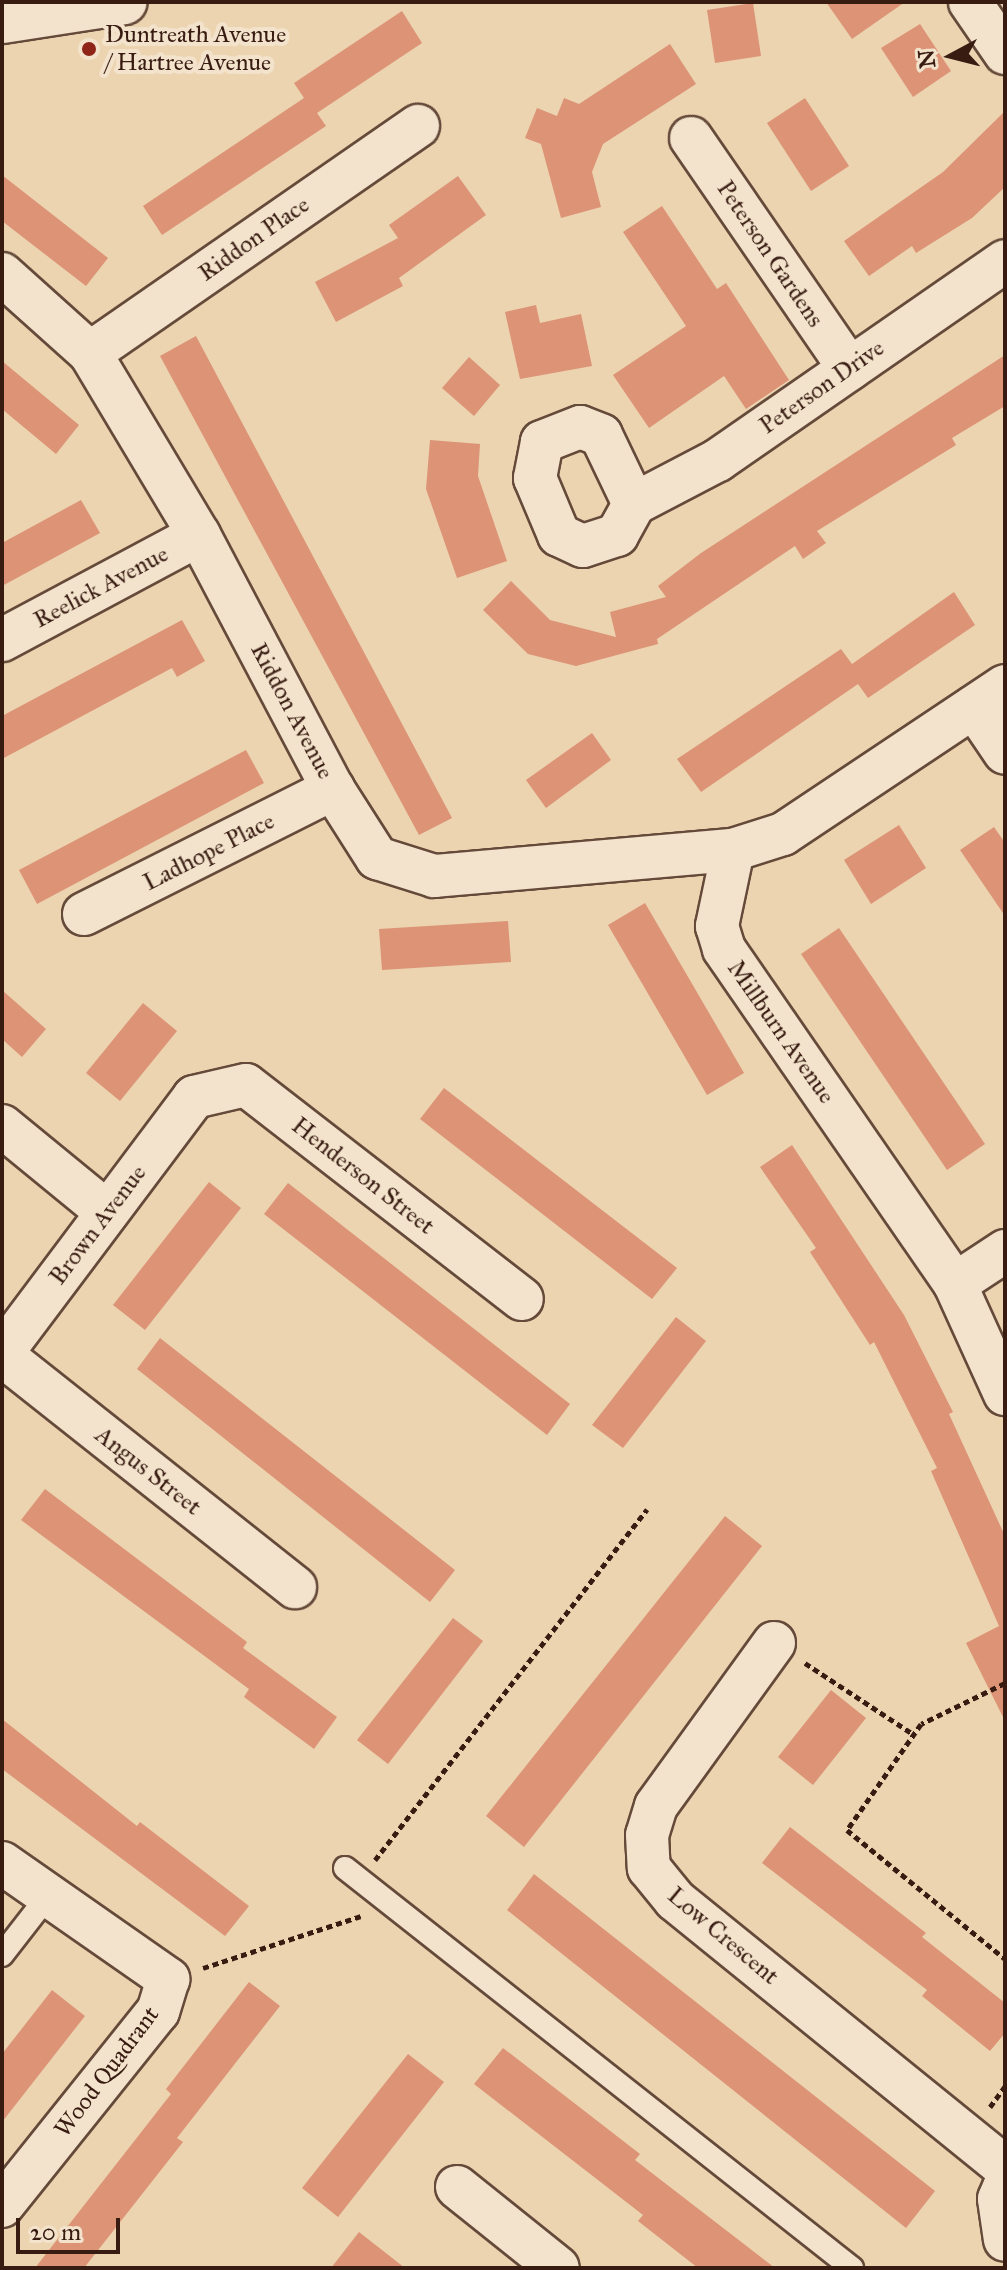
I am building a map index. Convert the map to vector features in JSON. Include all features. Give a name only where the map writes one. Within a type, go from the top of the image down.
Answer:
[{"type":"street","points":[[2,21],[125,2]]},
{"type":"street","points":[[970,2],[1005,53]]},
{"type":"street","name":"Riddon Place","points":[[90,353],[418,126]]},
{"type":"street","name":"Peterson Gardens","points":[[691,138],[850,369]]},
{"type":"street","name":"Peterson Drive","points":[[634,504],[718,460],[1005,261]]},
{"type":"street","name":"Riddon Avenue","points":[[2,274],[90,353],[199,535],[333,789],[377,858],[434,876],[733,850]]},
{"type":"street","name":"Reelick Avenue","points":[[2,640],[199,535]]},
{"type":"street","points":[[733,850],[783,834],[990,696],[1005,753]]},
{"type":"street","name":"Ladhope Place","points":[[84,914],[333,789]]},
{"type":"street","name":"Millburn Avenue","points":[[733,850],[717,926],[724,949],[955,1284],[1005,1394]]},
{"type":"street","name":"Henderson Street","points":[[194,1097],[246,1085],[522,1299]]},
{"type":"street","name":"Brown Avenue","points":[[2,1354],[194,1097]]},
{"type":"street","points":[[2,1126],[107,1212]]},
{"type":"street","points":[[955,1284],[1005,1251]]},
{"type":"street","name":"Angus Street","points":[[2,1354],[295,1587]]},
{"type":"street","name":"Low Crescent","points":[[774,1643],[656,1806],[647,1835],[649,1868],[675,1900],[1005,2167]]},
{"type":"street","name":"Wood Quadrant","points":[[2,1863],[168,1979],[158,2011],[2,2206]]},
{"type":"street","points":[[1005,2185],[999,2199],[1005,2240]]},
{"type":"street","points":[[457,2187],[558,2268]]},
{"type":"lane","points":[[352,1874],[852,2268]]},
{"type":"lane","points":[[2,1955],[48,1896]]},
{"type":"path","points":[[352,1874],[647,1509]]},
{"type":"path","points":[[774,1643],[914,1734]]},
{"type":"path","points":[[1005,1683],[921,1724],[847,1830],[1005,1959]]},
{"type":"path","points":[[168,1979],[390,1906]]},
{"type":"building","points":[[826,2],[905,2],[852,39]]},
{"type":"building","points":[[753,3],[761,56],[715,63],[707,10]]},
{"type":"building","points":[[402,11],[422,43],[317,113],[326,126],[162,235],[143,206],[304,98],[294,83]]},
{"type":"building","points":[[920,24],[951,71],[913,97],[881,48]]},
{"type":"building","points":[[670,44],[696,84],[603,144],[592,172],[601,207],[561,218],[541,144],[525,138],[537,108],[557,116],[564,98],[579,104]]},
{"type":"building","points":[[805,98],[849,166],[811,191],[767,123]]},
{"type":"building","points":[[1005,111],[1005,187],[972,218],[916,253],[912,246],[869,276],[844,241],[943,172]]},
{"type":"building","points":[[2,175],[108,258],[86,286],[2,221]]},
{"type":"building","points":[[458,176],[486,215],[399,278],[403,286],[336,322],[315,282],[398,238],[389,225]]},
{"type":"building","points":[[662,206],[717,289],[726,283],[789,380],[746,409],[724,376],[649,428],[613,375],[686,326],[623,232]]},
{"type":"building","points":[[536,305],[540,323],[581,314],[592,366],[520,379],[505,312]]},
{"type":"building","points":[[196,336],[452,818],[419,835],[160,356]]},
{"type":"building","points":[[1005,355],[1005,406],[952,438],[956,445],[817,531],[826,543],[803,559],[795,546],[657,639],[658,644],[576,666],[528,654],[483,610],[511,581],[550,620],[616,637],[610,612],[666,597],[658,586],[701,553]]},
{"type":"building","points":[[469,357],[500,385],[474,416],[442,388]]},
{"type":"building","points":[[2,361],[79,425],[56,454],[2,409]]},
{"type":"building","points":[[430,440],[480,444],[478,476],[507,561],[457,578],[426,489]]},
{"type":"building","points":[[81,500],[100,533],[2,586],[2,543]]},
{"type":"building","points":[[954,592],[975,625],[868,698],[858,684],[701,792],[677,759],[841,649],[852,664]]},
{"type":"building","points":[[182,620],[205,661],[177,677],[172,668],[2,759],[2,716]]},
{"type":"building","points":[[592,733],[611,760],[546,808],[526,780]]},
{"type":"building","points":[[246,750],[264,783],[37,904],[19,870]]},
{"type":"building","points":[[899,825],[926,868],[871,904],[844,860]]},
{"type":"building","points":[[994,827],[1005,843],[1005,916],[960,850]]},
{"type":"building","points":[[645,903],[744,1073],[707,1095],[608,925]]},
{"type":"building","points":[[508,921],[511,962],[382,970],[379,929]]},
{"type":"building","points":[[839,928],[985,1144],[947,1170],[801,954]]},
{"type":"building","points":[[2,990],[46,1029],[22,1057],[2,1039]]},
{"type":"building","points":[[143,1003],[177,1031],[120,1101],[86,1073]]},
{"type":"building","points":[[444,1088],[677,1268],[652,1299],[420,1119]]},
{"type":"building","points":[[792,1145],[904,1315],[953,1412],[949,1414],[1005,1536],[1005,1721],[966,1643],[999,1626],[931,1471],[937,1468],[874,1342],[870,1345],[810,1252],[816,1248],[760,1167]]},
{"type":"building","points":[[209,1182],[241,1208],[145,1330],[113,1305]]},
{"type":"building","points":[[288,1183],[570,1404],[547,1435],[264,1214]]},
{"type":"building","points":[[676,1317],[706,1341],[623,1448],[592,1425]]},
{"type":"building","points":[[160,1338],[455,1570],[430,1602],[137,1369]]},
{"type":"building","points":[[45,1489],[247,1642],[243,1648],[337,1717],[314,1749],[244,1697],[249,1689],[21,1520]]},
{"type":"building","points":[[725,1516],[762,1546],[524,1847],[486,1816]]},
{"type":"building","points":[[453,1618],[483,1641],[388,1764],[357,1740]]},
{"type":"building","points":[[831,1690],[866,1718],[813,1785],[778,1757]]},
{"type":"building","points":[[2,1719],[137,1826],[140,1822],[249,1906],[225,1936],[2,1769]]},
{"type":"building","points":[[790,1827],[926,1933],[922,1937],[1005,2003],[1005,2033],[990,2051],[922,1996],[927,1990],[762,1863]]},
{"type":"building","points":[[534,1874],[935,2191],[906,2228],[507,1910]]},
{"type":"building","points":[[249,1982],[280,2006],[177,2138],[183,2142],[84,2268],[35,2268],[171,2094],[166,2089]]},
{"type":"building","points":[[52,1990],[85,2016],[2,2122],[2,2054]]},
{"type":"building","points":[[503,2048],[640,2154],[635,2160],[775,2268],[698,2268],[638,2221],[643,2215],[474,2084]]},
{"type":"building","points":[[408,2054],[444,2082],[338,2217],[302,2188]]},
{"type":"building","points":[[359,2232],[405,2268],[331,2268]]},
{"type":"place","name":"Duntreath Avenue / Hartree Avenue","points":[[89,49]]}]
